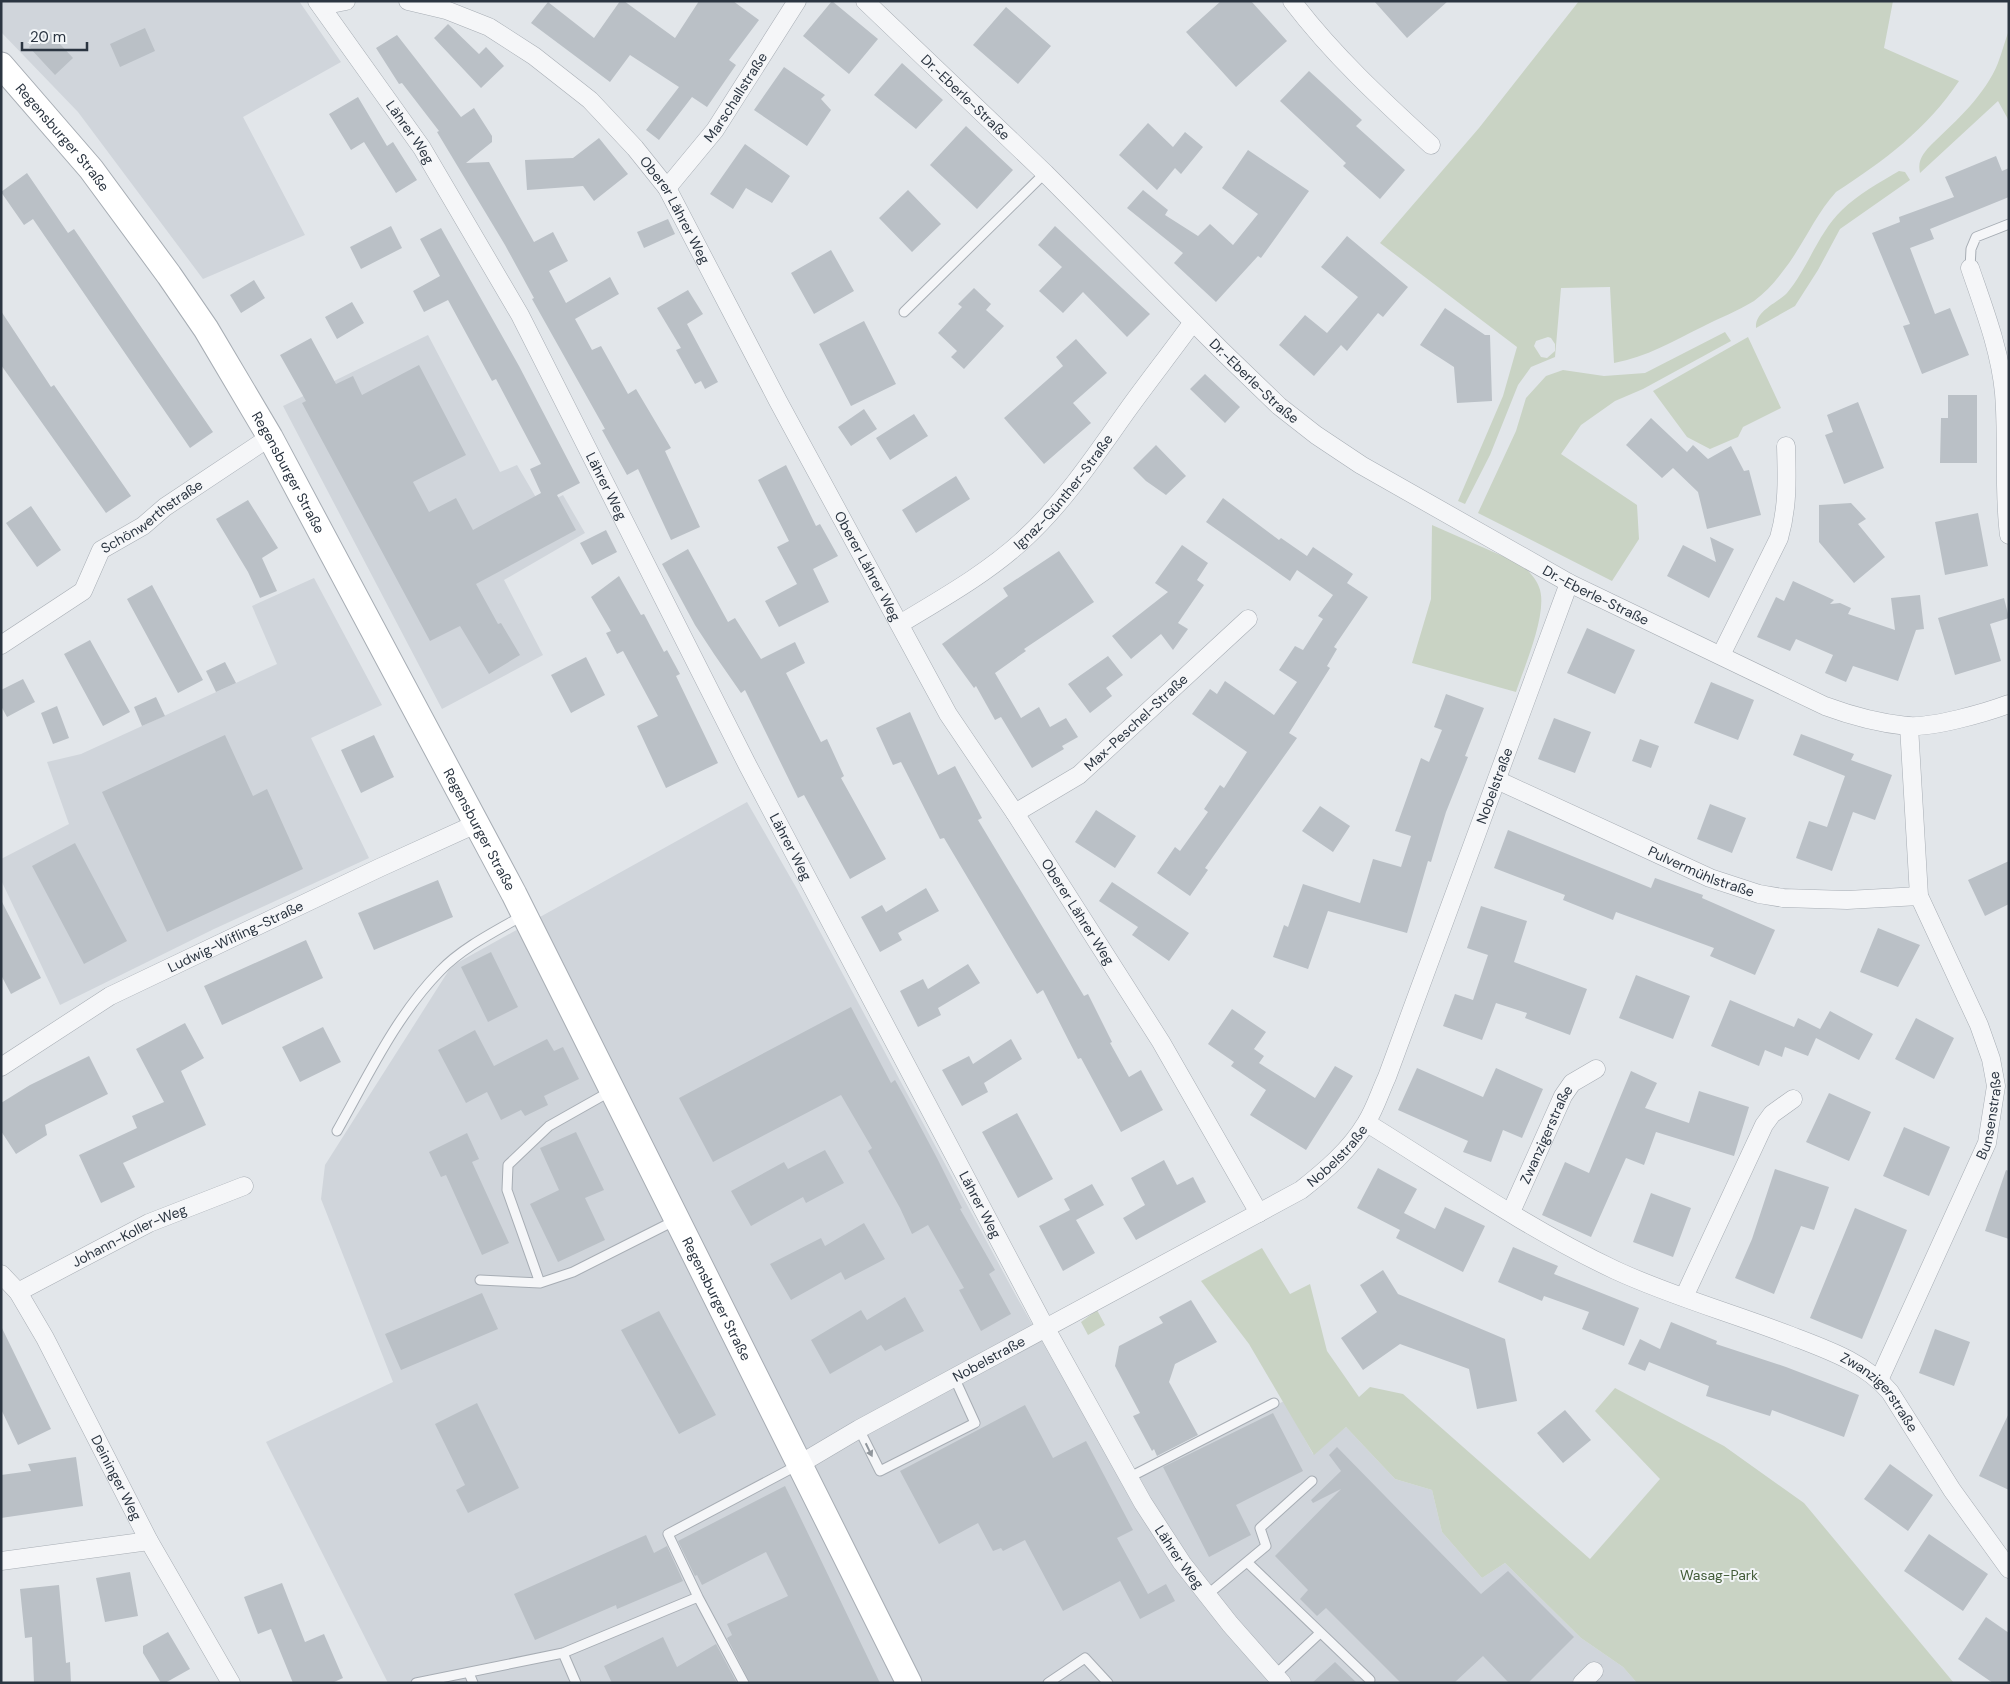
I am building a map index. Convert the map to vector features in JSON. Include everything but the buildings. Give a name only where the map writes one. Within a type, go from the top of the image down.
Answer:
[{"type":"main road","name":"Regensburger Straße","points":[[1,65],[91,169],[169,275],[206,329],[270,437],[478,823],[614,1089],[910,1683]]},
{"type":"street","points":[[319,4],[346,1]]},
{"type":"street","name":"Oberer Lährer Weg","points":[[408,1],[446,10],[489,27],[534,56],[590,100],[635,148],[667,188],[778,401],[948,714],[1015,814],[1161,1042],[1259,1213]]},
{"type":"street","name":"Marschallstraße","points":[[667,188],[715,130],[797,1]]},
{"type":"street","name":"Dr.-Eberle-Straße","points":[[864,1],[1045,173],[1279,406],[1316,435],[1361,466],[1569,583],[1825,706],[1857,718],[1909,726],[1959,719],[2009,704]]},
{"type":"street","points":[[1292,1],[1315,32],[1368,87],[1431,145]]},
{"type":"street","name":"Lährer Weg","points":[[319,4],[422,148],[520,315],[748,766],[1045,1328],[1143,1502],[1182,1563],[1206,1595],[1278,1679]]},
{"type":"street","points":[[1970,268],[1996,346],[2004,393],[2005,504],[2009,535]]},
{"type":"street","name":"Ignaz-Günther-Straße","points":[[900,624],[974,578],[1021,542],[1054,510],[1093,460],[1193,322]]},
{"type":"street","name":"Schönwerthstraße","points":[[1,645],[83,591],[101,550],[143,526],[165,507],[270,437]]},
{"type":"street","points":[[1721,655],[1782,529],[1787,504],[1786,446]]},
{"type":"street","name":"Nobelstraße","points":[[800,1464],[954,1377],[1301,1190],[1325,1171],[1348,1148],[1367,1122],[1387,1077],[1569,583]]},
{"type":"street","name":"Max-Peschel-Straße","points":[[1015,814],[1080,774],[1248,619]]},
{"type":"street","name":"Bunsenstraße","points":[[1879,1380],[1988,1143],[1996,1086],[1991,1059],[1980,1025],[1919,896],[1909,726]]},
{"type":"street","name":"Pulvermühlstraße","points":[[1497,780],[1710,878],[1759,894],[1783,898],[1847,900],[1919,896]]},
{"type":"street","name":"Ludwig-Wifling-Straße","points":[[1,1067],[110,996],[478,823]]},
{"type":"street","name":"Zwanzigerstraße","points":[[1511,1212],[1563,1096],[1572,1083],[1596,1069]]},
{"type":"street","points":[[1684,1296],[1764,1125],[1772,1114],[1793,1099]]},
{"type":"street","name":"Zwanzigerstraße","points":[[1367,1122],[1577,1252],[1617,1271],[1819,1347],[1866,1369],[1879,1380],[1899,1406],[1952,1490],[2009,1569]]},
{"type":"street","name":"Johann-Koller-Weg","points":[[18,1292],[149,1223],[244,1186]]},
{"type":"street","name":"Deininger Weg","points":[[1,1274],[18,1292],[71,1384],[149,1542],[231,1683]]},
{"type":"street","points":[[1,1561],[149,1542]]},
{"type":"lane","points":[[904,312],[1045,173]]},
{"type":"lane","points":[[1970,268],[1972,249],[1976,238],[2009,224]]},
{"type":"lane","points":[[337,1131],[394,1031],[426,986],[440,970],[464,951],[524,914]]},
{"type":"lane","points":[[540,1283],[507,1190],[508,1165],[549,1126],[614,1089]]},
{"type":"lane","points":[[480,1280],[540,1283],[573,1272],[678,1218]]},
{"type":"lane","points":[[859,1429],[880,1471],[975,1423],[954,1377]]},
{"type":"lane","points":[[1130,1477],[1274,1403]]},
{"type":"lane","points":[[744,1683],[698,1597],[668,1534],[800,1464]]},
{"type":"lane","points":[[1206,1595],[1266,1546],[1260,1528],[1312,1481]]},
{"type":"lane","points":[[1247,1562],[1370,1680]]},
{"type":"lane","points":[[416,1683],[564,1653],[698,1597]]},
{"type":"lane","points":[[1278,1679],[1320,1633]]},
{"type":"lane","points":[[564,1653],[576,1683]]},
{"type":"lane","points":[[1048,1683],[1085,1658],[1108,1683]]},
{"type":"lane","points":[[469,1673],[473,1683]]},
{"type":"shaded area","points":[[1,1],[299,1],[341,62],[243,117],[305,235],[203,279],[78,112],[1,32]]},
{"type":"shaded area","points":[[428,335],[500,472],[517,465],[541,506],[563,495],[585,533],[504,580],[543,655],[442,709],[283,406]]},
{"type":"shaded area","points":[[314,578],[382,705],[311,738],[369,858],[214,929],[60,1005],[1,880],[1,859],[69,824],[47,762],[81,754],[277,664],[252,606]]},
{"type":"shaded area","points":[[747,802],[797,889],[1015,1294],[1123,1484],[1284,1401],[1313,1454],[1346,1427],[1395,1479],[1432,1490],[1442,1532],[1482,1578],[1505,1563],[1581,1638],[1623,1667],[1637,1683],[388,1683],[266,1442],[393,1382],[321,1199],[325,1165],[449,970],[457,963]]},
{"type":"green space","points":[[1579,1],[1893,1],[1884,48],[1959,81],[1919,129],[1888,156],[1836,192],[1777,279],[1758,298],[1742,308],[1649,353],[1614,363],[1610,287],[1561,288],[1555,357],[1531,367],[1518,385],[1490,455],[1465,504],[1458,501],[1503,396],[1517,347],[1380,243],[1479,128]],"holes":[[[1548,337],[1555,344],[1555,351],[1547,358],[1541,357],[1534,346],[1536,341]]]},
{"type":"green space","points":[[2009,30],[2009,121],[1998,101],[1920,173],[1920,160],[1924,153],[1970,106],[1986,86],[1998,63]]},
{"type":"green space","points":[[1899,171],[1905,172],[1910,180],[1840,229],[1818,270],[1795,306],[1756,328],[1762,312],[1787,293],[1801,273],[1826,229],[1842,210],[1869,189]]},
{"type":"green space","points":[[1725,332],[1731,341],[1643,389],[1615,401],[1581,425],[1561,454],[1637,505],[1639,539],[1612,581],[1478,513],[1516,431],[1526,398],[1546,376],[1563,370],[1604,376],[1645,373]]},
{"type":"green space","points":[[1748,337],[1781,408],[1743,427],[1738,437],[1710,449],[1687,437],[1653,391]]},
{"type":"green space","points":[[1432,525],[1523,565],[1538,584],[1541,610],[1534,639],[1516,692],[1412,663],[1431,599]]},
{"type":"green space","name":"Wasag-Park","points":[[1262,1248],[1290,1294],[1310,1284],[1327,1351],[1359,1397],[1370,1387],[1403,1394],[1590,1559],[1660,1479],[1595,1411],[1615,1388],[1724,1446],[1804,1503],[1954,1683],[1637,1683],[1623,1667],[1581,1638],[1505,1563],[1482,1578],[1442,1532],[1432,1490],[1395,1479],[1346,1427],[1314,1455],[1249,1344],[1201,1281]]},
{"type":"green space","points":[[1097,1310],[1105,1325],[1088,1335],[1081,1322]]}]
